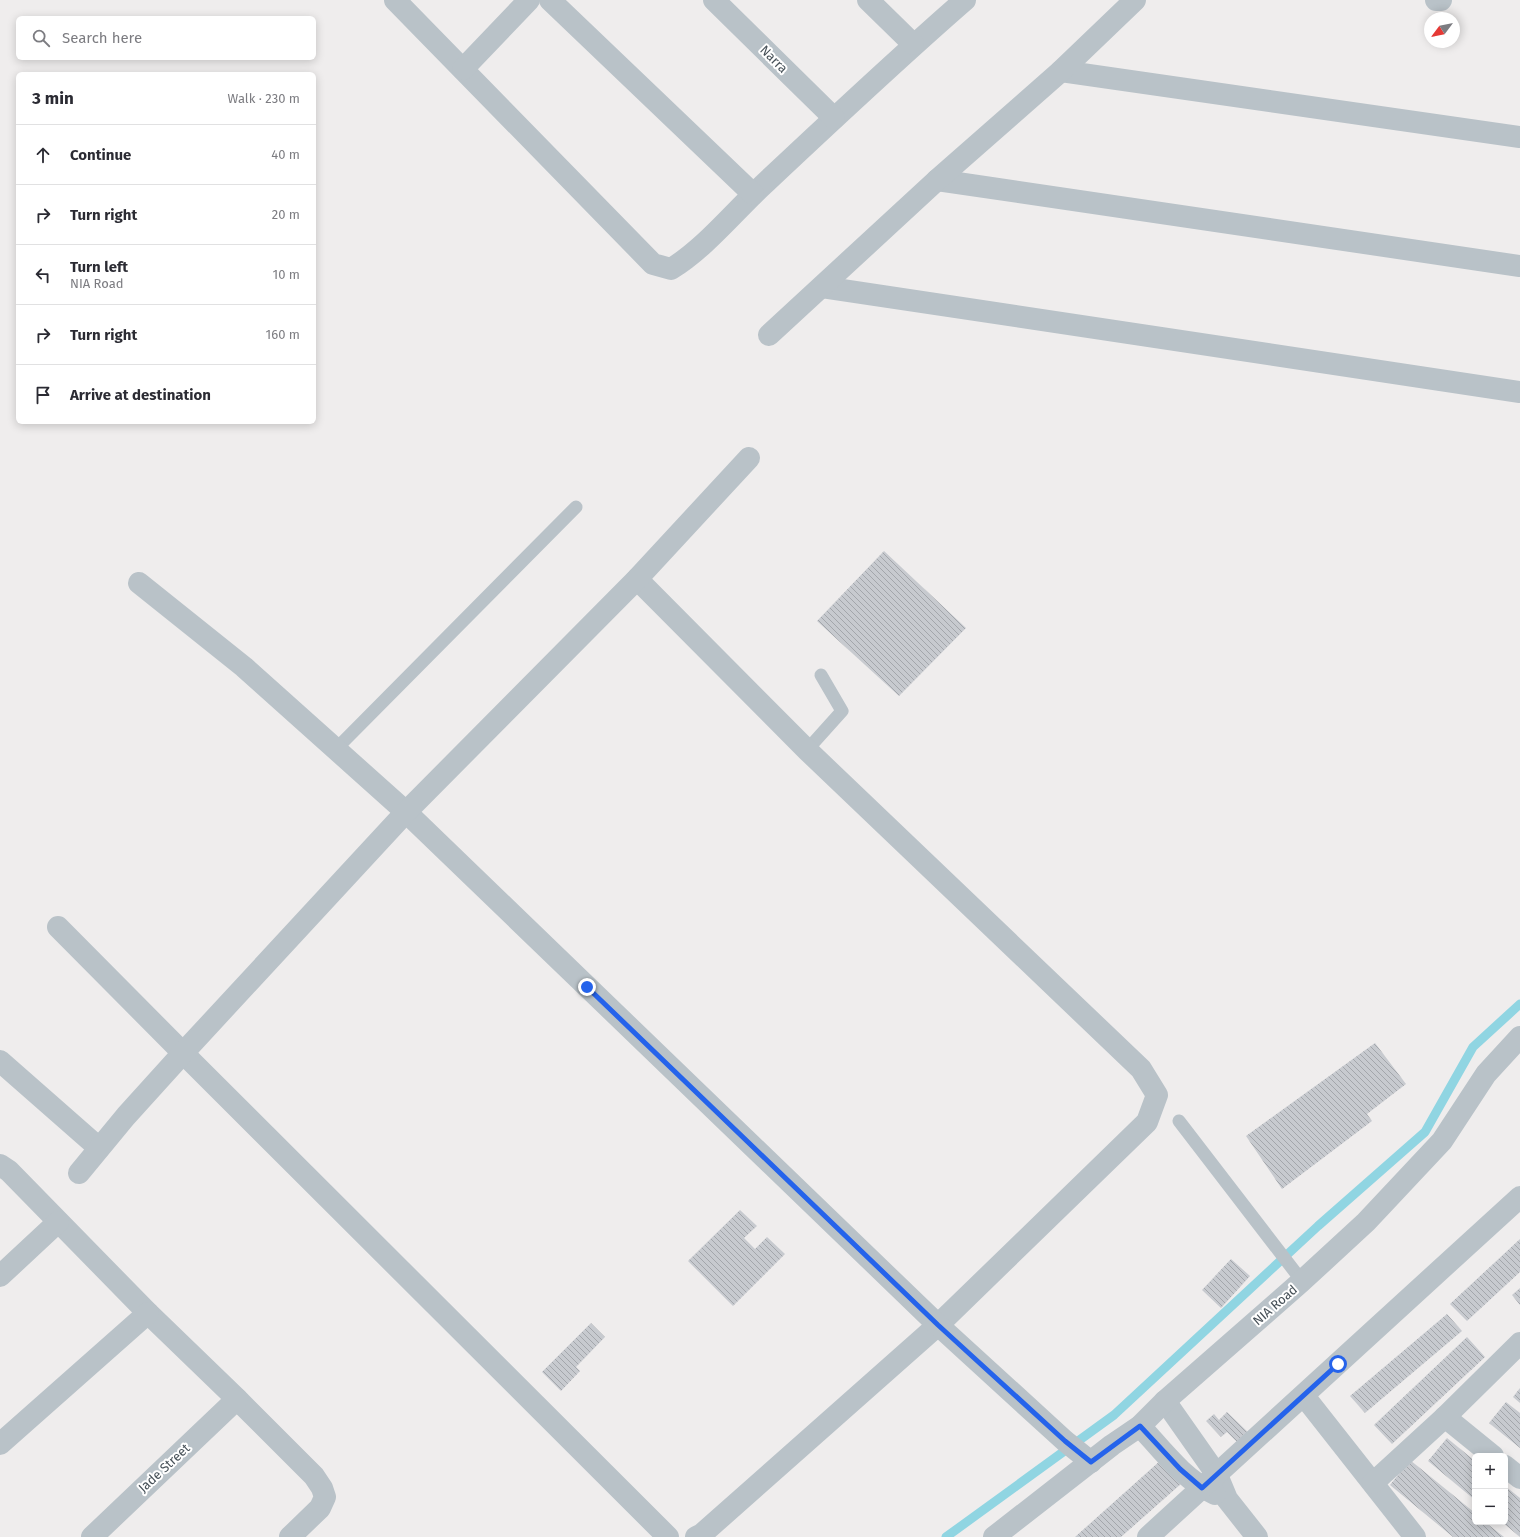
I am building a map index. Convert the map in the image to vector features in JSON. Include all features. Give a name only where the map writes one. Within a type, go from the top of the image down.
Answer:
[{"type":"street","points":[[395,0],[653,264],[671,269],[687,260],[753,194],[913,44],[965,0]]},
{"type":"street","points":[[463,69],[529,0]]},
{"type":"street","points":[[550,0],[753,194]]},
{"type":"street","name":"Narra","points":[[714,0],[834,118]]},
{"type":"street","points":[[868,0],[913,44]]},
{"type":"street","points":[[769,335],[937,180],[1061,71],[1135,0]]},
{"type":"street","points":[[1436,0],[1441,0]]},
{"type":"street","points":[[1061,71],[1520,137]]},
{"type":"street","points":[[937,180],[1520,266]]},
{"type":"street","points":[[822,287],[1520,392]]},
{"type":"street","points":[[79,1173],[99,1148],[183,1053],[406,812],[637,579],[749,458]]},
{"type":"street","points":[[637,579],[807,750],[1141,1069],[1157,1095],[1147,1122],[938,1325],[702,1534],[696,1537]]},
{"type":"street","points":[[139,583],[244,667],[406,812],[938,1325],[1065,1441],[1091,1462]]},
{"type":"street","points":[[58,927],[668,1537]]},
{"type":"street","name":"NIA Road","points":[[994,1537],[1140,1426],[1165,1401],[1302,1281],[1366,1222],[1442,1141],[1486,1074],[1520,1037]]},
{"type":"street","points":[[0,1061],[99,1148]]},
{"type":"street","points":[[0,1165],[9,1171],[148,1313],[314,1476],[322,1488],[325,1497],[320,1508],[290,1537]]},
{"type":"street","points":[[1148,1537],[1520,1197]]},
{"type":"street","points":[[0,1276],[58,1222]]},
{"type":"street","points":[[0,1444],[148,1313]]},
{"type":"street","points":[[1373,1482],[1445,1417],[1520,1344]]},
{"type":"street","points":[[1304,1396],[1415,1537]]},
{"type":"street","name":"Jade Street","points":[[92,1537],[237,1399]]},
{"type":"street","points":[[1165,1401],[1209,1481],[1227,1499],[1258,1537]]},
{"type":"street","points":[[1445,1417],[1489,1453]]},
{"type":"street","points":[[1140,1426],[1180,1469],[1209,1481]]},
{"type":"street","points":[[1508,1468],[1520,1478]]},
{"type":"lane","points":[[336,748],[576,507]]},
{"type":"lane","points":[[807,750],[842,711],[821,675]]},
{"type":"lane","points":[[1179,1121],[1302,1281]]},
{"type":"building","points":[[884,551],[966,628],[899,696],[817,621]]},
{"type":"building","points":[[1375,1043],[1406,1084],[1367,1114],[1372,1121],[1282,1189],[1246,1136]]},
{"type":"building","points":[[740,1210],[757,1226],[744,1238],[755,1249],[767,1237],[785,1254],[733,1306],[688,1261]]},
{"type":"building","points":[[1520,1239],[1520,1272],[1467,1321],[1450,1304]]},
{"type":"building","points":[[1231,1259],[1250,1276],[1221,1308],[1202,1290]]},
{"type":"building","points":[[1520,1288],[1520,1305],[1512,1295]]},
{"type":"building","points":[[1447,1314],[1462,1331],[1365,1413],[1350,1396]]},
{"type":"building","points":[[591,1323],[605,1337],[576,1367],[580,1371],[561,1391],[542,1372]]},
{"type":"building","points":[[1467,1337],[1485,1357],[1392,1444],[1374,1425]]},
{"type":"building","points":[[1520,1388],[1520,1403],[1513,1397]]},
{"type":"building","points":[[1506,1402],[1520,1413],[1520,1448],[1489,1423]]},
{"type":"building","points":[[1227,1412],[1252,1436],[1242,1447],[1227,1432],[1221,1437],[1206,1421],[1214,1414],[1219,1420]]},
{"type":"building","points":[[1447,1438],[1472,1459],[1472,1498],[1428,1461]]},
{"type":"building","points":[[1161,1460],[1182,1483],[1121,1537],[1075,1537]]},
{"type":"building","points":[[1410,1460],[1472,1511],[1472,1525],[1489,1525],[1504,1537],[1453,1537],[1390,1485]]},
{"type":"building","points":[[1508,1488],[1520,1498],[1520,1537],[1506,1525],[1508,1525]]},
{"type":"waterway","points":[[946,1537],[1114,1415],[1318,1226],[1425,1132],[1473,1047],[1520,1004]]},
{"type":"route","points":[[587,987],[938,1325],[1065,1441],[1091,1462],[1112,1445],[1140,1426],[1180,1469],[1202,1488],[1338,1364]]}]
